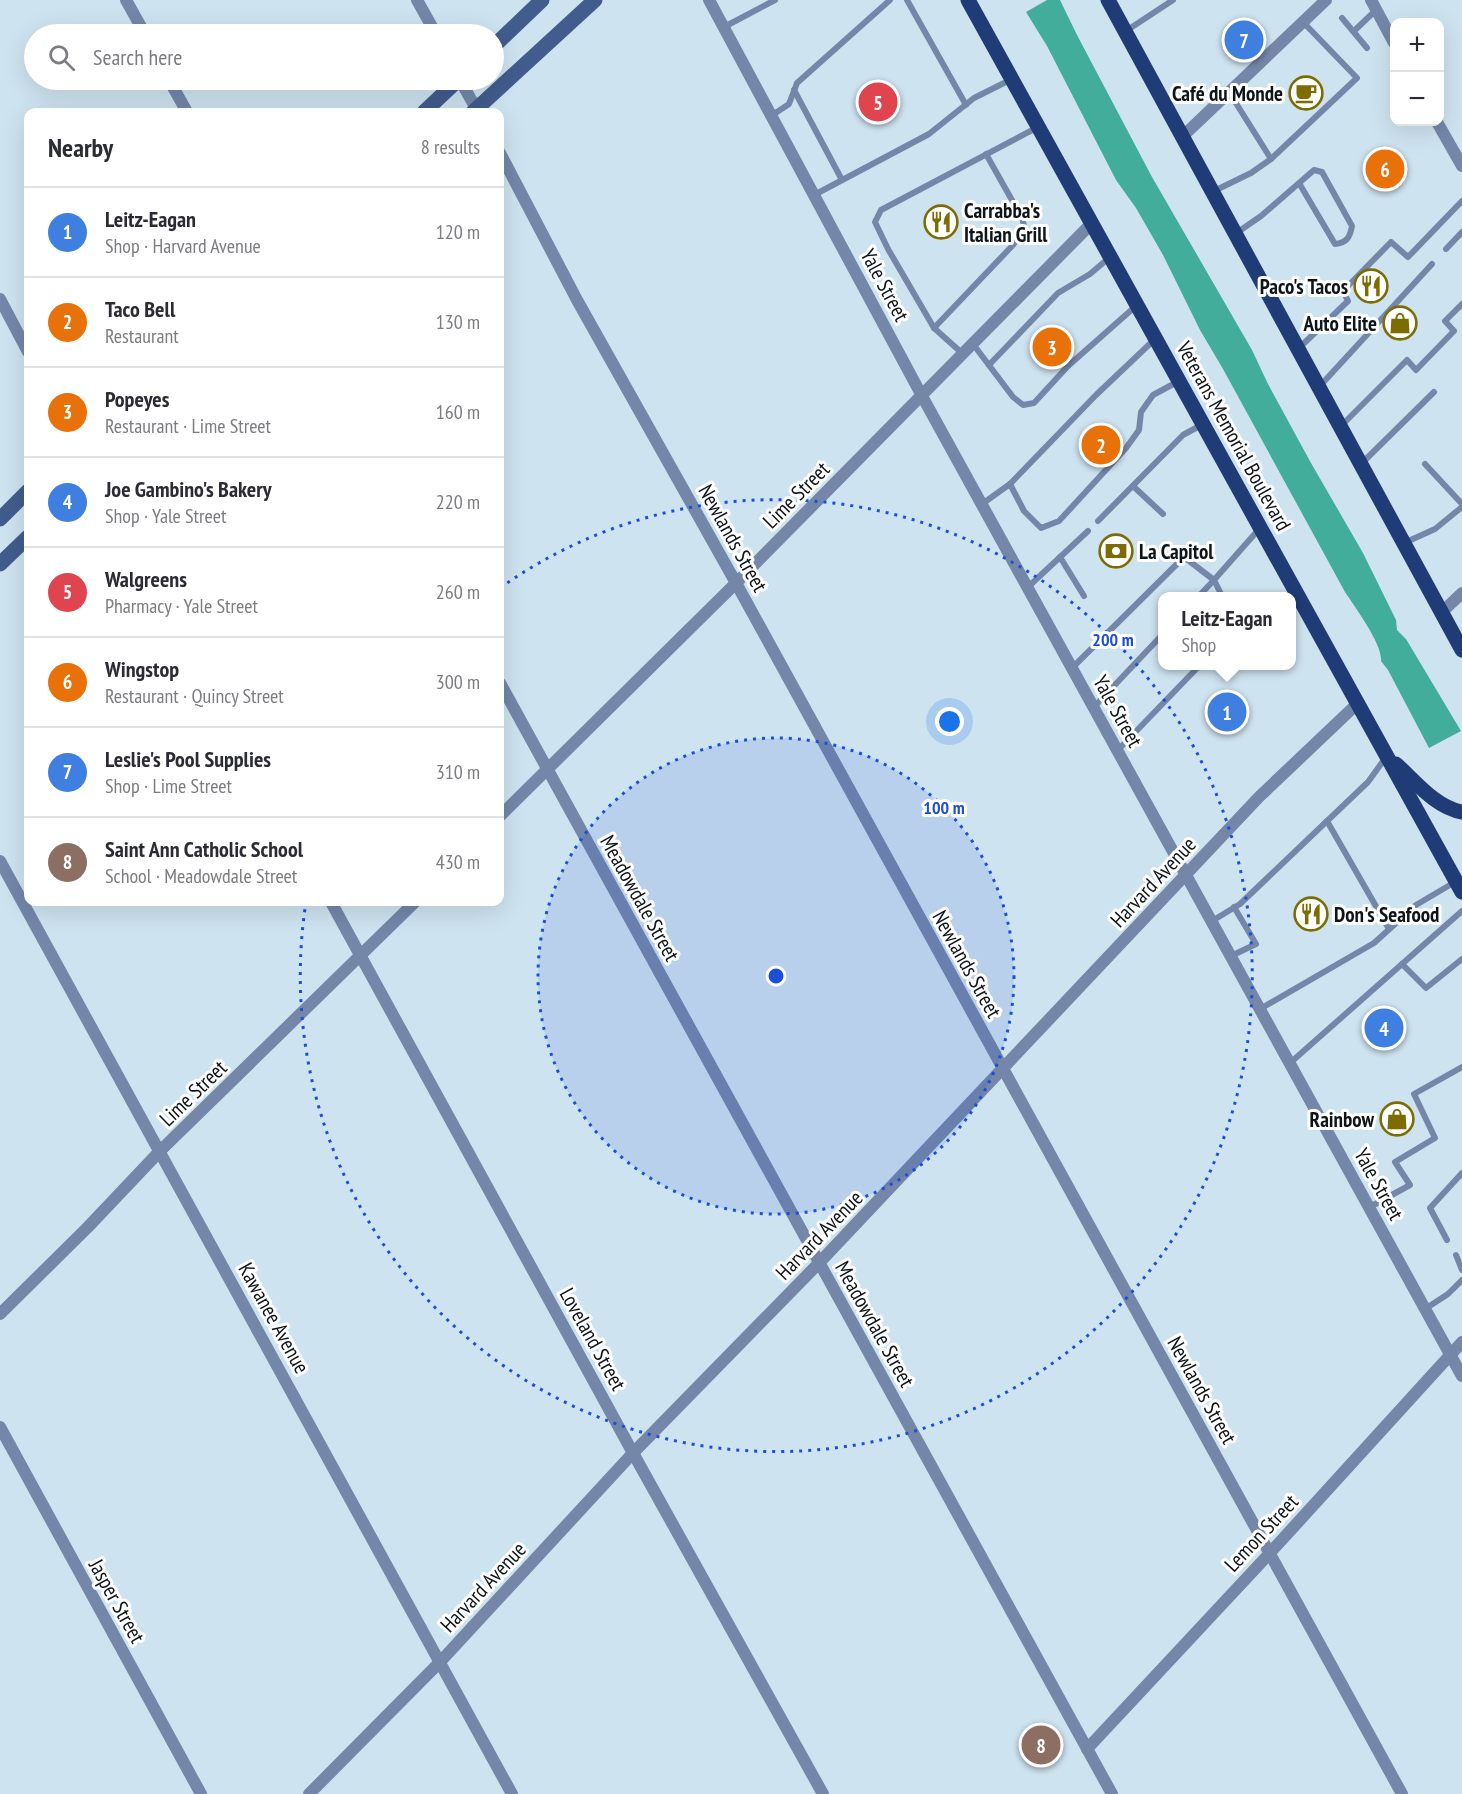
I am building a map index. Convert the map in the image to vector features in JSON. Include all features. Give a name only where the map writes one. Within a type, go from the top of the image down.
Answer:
[{"type":"main road","points":[[504,36],[542,0]]},
{"type":"main road","points":[[504,85],[595,0]]},
{"type":"main road","name":"Veterans Memorial Boulevard","points":[[968,0],[1296,592]]},
{"type":"main road","points":[[1108,0],[1462,650]]},
{"type":"main road","points":[[428,108],[448,90]]},
{"type":"main road","points":[[479,108],[499,90]]},
{"type":"main road","points":[[0,519],[24,495]]},
{"type":"main road","points":[[0,564],[24,541]]},
{"type":"main road","name":"Veterans Memorial Boulevard","points":[[1296,592],[1459,887]]},
{"type":"main road","points":[[1387,756],[1442,804],[1452,810],[1462,812]]},
{"type":"street","points":[[126,0],[139,24]]},
{"type":"street","points":[[417,0],[430,24]]},
{"type":"street","name":"Yale Street","points":[[709,0],[922,396],[1462,1376]]},
{"type":"street","points":[[1182,137],[1326,0]]},
{"type":"street","points":[[1374,5],[1390,34]]},
{"type":"street","points":[[175,90],[185,108]]},
{"type":"street","points":[[464,90],[474,108]]},
{"type":"street","points":[[1439,126],[1462,166]]},
{"type":"street","name":"Newlands Street","points":[[504,161],[577,300],[736,583],[1402,1794]]},
{"type":"street","name":"Lime Street","points":[[504,812],[736,583],[1092,223]]},
{"type":"street","points":[[0,299],[24,344]]},
{"type":"street","points":[[1441,613],[1462,593]]},
{"type":"street","name":"Meadowdale Street","points":[[504,690],[1112,1794]]},
{"type":"street","name":"Harvard Avenue","points":[[309,1794],[440,1662],[633,1453],[819,1263],[1259,797],[1358,703]]},
{"type":"street","name":"Kawanee Avenue","points":[[0,861],[24,904]]},
{"type":"street","name":"Kawanee Avenue","points":[[25,906],[512,1794]]},
{"type":"street","name":"Loveland Street","points":[[333,906],[823,1794]]},
{"type":"street","name":"Lime Street","points":[[0,1314],[88,1227],[160,1151],[411,906]]},
{"type":"street","name":"Lemon Street","points":[[1087,1749],[1462,1342]]},
{"type":"street","name":"Jasper Street","points":[[0,1427],[201,1794]]},
{"type":"lane","points":[[724,27],[775,0]]},
{"type":"lane","points":[[771,116],[789,104],[797,83],[890,0]]},
{"type":"lane","points":[[907,0],[966,105]]},
{"type":"lane","points":[[1125,31],[1173,0]]},
{"type":"lane","points":[[1354,32],[1374,5]]},
{"type":"lane","points":[[1341,18],[1367,48]]},
{"type":"lane","points":[[1212,192],[1251,173],[1271,159],[1357,78],[1303,22]]},
{"type":"lane","points":[[814,195],[929,134],[974,98],[1012,79]]},
{"type":"lane","points":[[794,90],[842,180]]},
{"type":"lane","points":[[1229,92],[1271,159]]},
{"type":"lane","points":[[963,354],[934,328],[875,222],[881,210],[1038,126]]},
{"type":"lane","points":[[934,328],[1013,245],[1025,229],[1022,218],[986,154]]},
{"type":"lane","points":[[1235,234],[1261,216],[1299,183],[1314,170],[1322,172],[1352,226],[1350,237],[1343,243],[1335,244],[1299,183]]},
{"type":"lane","points":[[1298,350],[1348,301],[1343,291],[1391,242],[1408,257],[1462,201]]},
{"type":"lane","points":[[1446,249],[1462,232]]},
{"type":"lane","points":[[989,366],[1058,293],[1090,274],[1110,256]]},
{"type":"lane","points":[[1318,387],[1432,264]]},
{"type":"lane","points":[[1340,427],[1407,360],[1416,370],[1454,331],[1445,321],[1462,304]]},
{"type":"lane","points":[[973,344],[1013,397],[1023,405],[1034,404],[1068,366],[1137,305]]},
{"type":"lane","points":[[982,504],[1010,484],[1096,395],[1156,339]]},
{"type":"lane","points":[[1010,484],[1024,511],[1041,528],[1059,521],[1126,448],[1139,430],[1141,412],[1153,395],[1179,381]]},
{"type":"lane","points":[[1360,464],[1434,392]]},
{"type":"lane","points":[[1098,521],[1183,435],[1203,424]]},
{"type":"lane","points":[[1403,543],[1435,529],[1462,505],[1425,464]]},
{"type":"lane","points":[[1132,486],[1163,514]]},
{"type":"lane","points":[[1203,592],[1260,528]]},
{"type":"lane","points":[[1028,587],[1088,531]]},
{"type":"lane","points":[[1060,557],[1084,596]]},
{"type":"lane","points":[[1072,668],[1184,557],[1214,580],[1220,592]]},
{"type":"lane","points":[[1094,707],[1158,639]]},
{"type":"lane","points":[[1118,750],[1195,670]]},
{"type":"lane","points":[[1212,921],[1234,907],[1327,821],[1368,782],[1387,756]]},
{"type":"lane","points":[[1327,821],[1389,928]]},
{"type":"lane","points":[[1260,1009],[1374,943],[1416,905],[1459,887]]},
{"type":"lane","points":[[1231,956],[1256,944],[1234,907]]},
{"type":"lane","points":[[1290,1064],[1462,911]]},
{"type":"lane","points":[[1402,964],[1426,988],[1462,959]]},
{"type":"lane","points":[[1370,1208],[1410,1185],[1395,1162],[1435,1138],[1414,1094],[1462,1067]]},
{"type":"lane","points":[[1447,1240],[1430,1208],[1462,1173]]},
{"type":"lane","points":[[1456,1255],[1462,1270]]},
{"type":"lane","points":[[1425,1309],[1448,1294],[1462,1280]]},
{"type":"shaded area","points":[[1047,0],[1060,0],[1152,177],[1252,350],[1311,463],[1363,553],[1396,620],[1397,630],[1406,639],[1461,731],[1429,748],[1381,661],[1373,636],[1345,592],[1200,330],[1163,255],[1136,208],[1116,180],[1047,46],[1026,12]]},
{"type":"place","name":"Leslie's Pool Supplies","points":[[1244,40]]},
{"type":"place","name":"Café du Monde","points":[[1306,93]]},
{"type":"place","name":"Walgreens","points":[[878,102]]},
{"type":"place","name":"Wingstop","points":[[1385,169]]},
{"type":"place","name":"Carrabba's Italian Grill","points":[[941,222]]},
{"type":"place","name":"Paco's Tacos","points":[[1371,286]]},
{"type":"place","name":"Auto Elite","points":[[1400,323]]},
{"type":"place","name":"Popeyes","points":[[1052,347]]},
{"type":"place","name":"Taco Bell","points":[[1101,445]]},
{"type":"place","name":"La Capitol","points":[[1116,551]]},
{"type":"place","name":"Leitz-Eagan","points":[[1227,712]]},
{"type":"place","name":"Don's Seafood","points":[[1311,914]]},
{"type":"place","name":"Joe Gambino's Bakery","points":[[1384,1028]]},
{"type":"place","name":"Rainbow","points":[[1397,1119]]},
{"type":"place","name":"Saint Ann Catholic School","points":[[1041,1745]]}]
